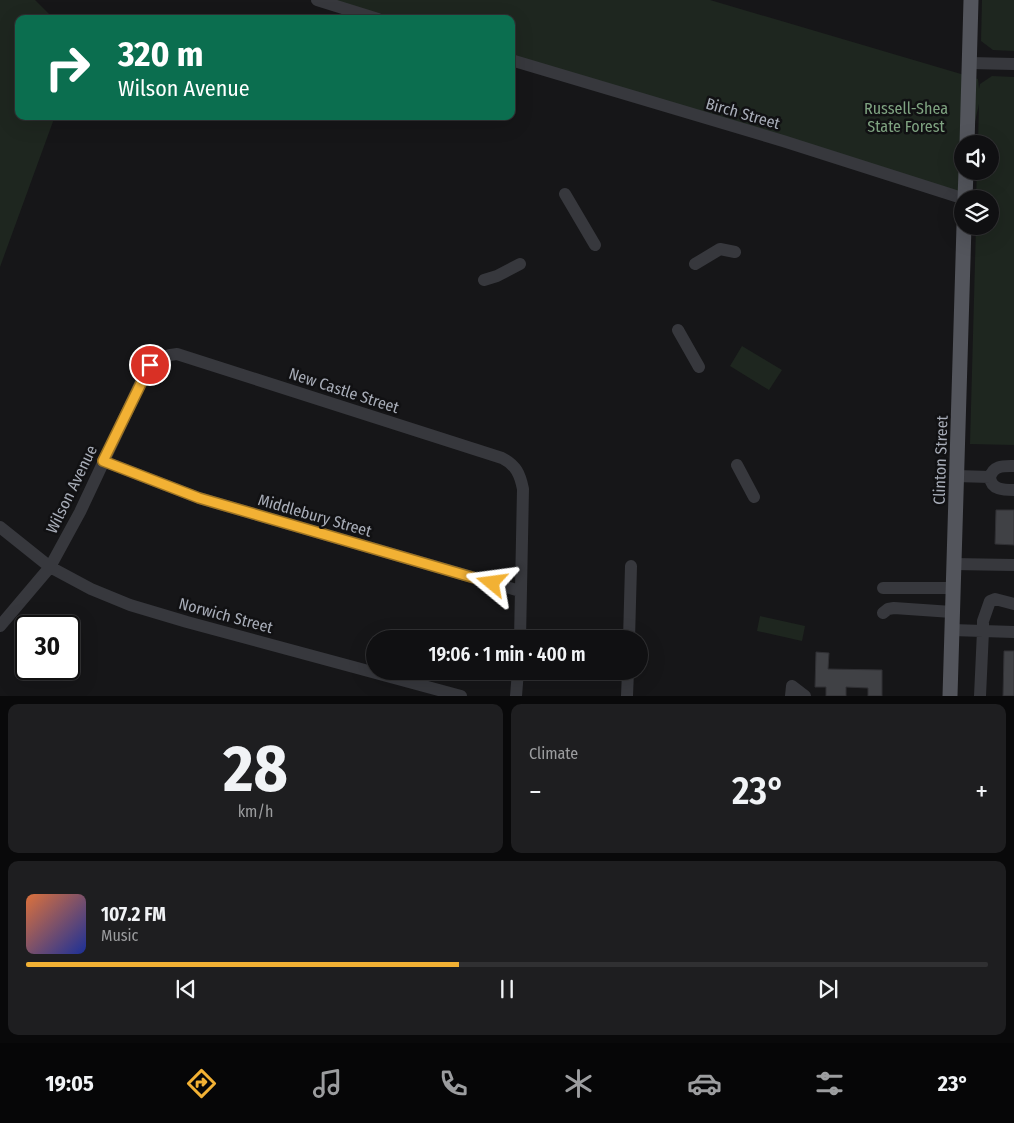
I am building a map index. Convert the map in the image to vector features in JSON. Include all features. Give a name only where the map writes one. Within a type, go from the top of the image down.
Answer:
[{"type":"main road","points":[[967,135],[971,0]]},
{"type":"main road","name":"Clinton Street","points":[[950,696],[964,235]]},
{"type":"street","points":[[317,0],[365,15]]},
{"type":"street","name":"Birch Street","points":[[515,61],[783,141],[954,196]]},
{"type":"street","points":[[970,63],[1014,64]]},
{"type":"street","points":[[565,194],[595,245]]},
{"type":"street","points":[[695,264],[720,249],[736,252]]},
{"type":"street","points":[[484,280],[498,276],[520,264]]},
{"type":"street","points":[[678,330],[699,367]]},
{"type":"street","name":"New Castle Street","points":[[157,359],[177,354],[510,462],[517,470],[523,489],[520,591]]},
{"type":"street","name":"Wilson Avenue","points":[[0,626],[50,567],[80,512],[140,382],[150,365],[157,359]]},
{"type":"street","name":"Middlebury Street","points":[[103,461],[199,498],[520,591]]},
{"type":"street","points":[[736,465],[754,497]]},
{"type":"street","points":[[1014,466],[995,468],[990,478],[990,482],[996,488],[1014,490]]},
{"type":"street","points":[[956,476],[990,478]]},
{"type":"street","name":"Norwich Street","points":[[0,527],[50,567],[91,589],[130,605],[461,696]]},
{"type":"street","points":[[954,564],[1014,565]]},
{"type":"street","points":[[629,630],[631,566]]},
{"type":"street","points":[[883,588],[953,588]]},
{"type":"street","points":[[520,591],[520,630]]},
{"type":"street","points":[[980,696],[983,621],[990,601],[995,599],[1014,604]]},
{"type":"street","points":[[883,613],[894,608],[952,612]]},
{"type":"street","points":[[952,630],[1014,632]]},
{"type":"street","points":[[516,696],[517,680]]},
{"type":"street","points":[[627,696],[628,680]]},
{"type":"street","points":[[791,696],[792,686],[805,696]]},
{"type":"green space","points":[[0,0],[35,0],[50,15],[15,15],[15,120],[54,120],[0,267]]},
{"type":"green space","name":"Russell-Shea State Forest","points":[[332,0],[710,0],[978,79],[979,89],[980,84],[992,76],[1014,77],[1014,445],[970,444],[976,235],[999,235],[999,190],[976,190],[977,180],[999,180],[999,135],[978,135],[979,104],[972,135],[954,135],[954,180],[961,180],[961,190],[954,190],[515,56],[515,15],[380,15]]},
{"type":"green space","points":[[982,0],[1014,0],[1014,51],[993,50],[981,41]]},
{"type":"green space","points":[[742,346],[782,370],[769,390],[730,366]]},
{"type":"green space","points":[[760,616],[805,626],[802,641],[757,631]]},
{"type":"building","points":[[996,510],[1014,510],[1014,545],[995,544]]},
{"type":"building","points":[[1004,651],[1014,651],[1014,696],[1003,696]]},
{"type":"building","points":[[816,652],[829,653],[828,669],[882,670],[882,696],[868,696],[868,688],[846,687],[846,696],[826,696],[826,687],[815,687]]},
{"type":"route","points":[[150,365],[140,382],[103,461],[199,498],[492,583]]}]
